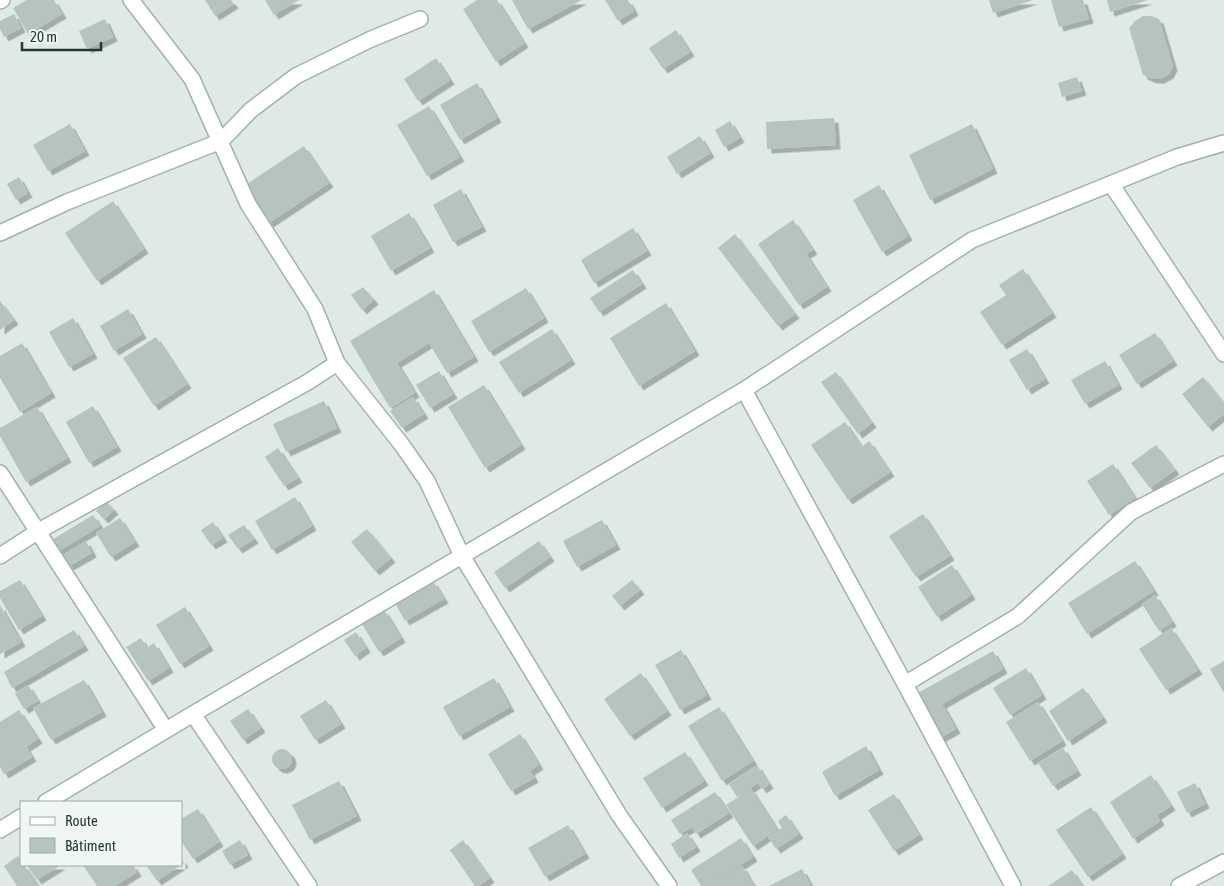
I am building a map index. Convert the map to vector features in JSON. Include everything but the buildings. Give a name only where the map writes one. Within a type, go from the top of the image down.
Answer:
[{"type":"street","points":[[131,0],[192,78],[248,204],[315,309],[337,363],[402,445],[427,481],[462,556],[619,815],[669,886]]},
{"type":"street","points":[[0,233],[67,202],[220,141],[250,110],[296,76],[369,40],[420,18]]},
{"type":"street","points":[[48,801],[744,390],[972,240],[1177,157],[1224,143]]},
{"type":"street","points":[[1111,184],[1224,354]]},
{"type":"street","points":[[0,556],[37,532],[308,382],[337,363]]},
{"type":"street","points":[[744,390],[1013,886]]},
{"type":"street","points":[[905,684],[1018,616],[1131,512],[1224,464]]},
{"type":"street","points":[[0,473],[166,730]]},
{"type":"street","points":[[193,714],[309,886]]},
{"type":"street","points":[[0,830],[20,818]]},
{"type":"street","points":[[1179,886],[1224,862]]}]
